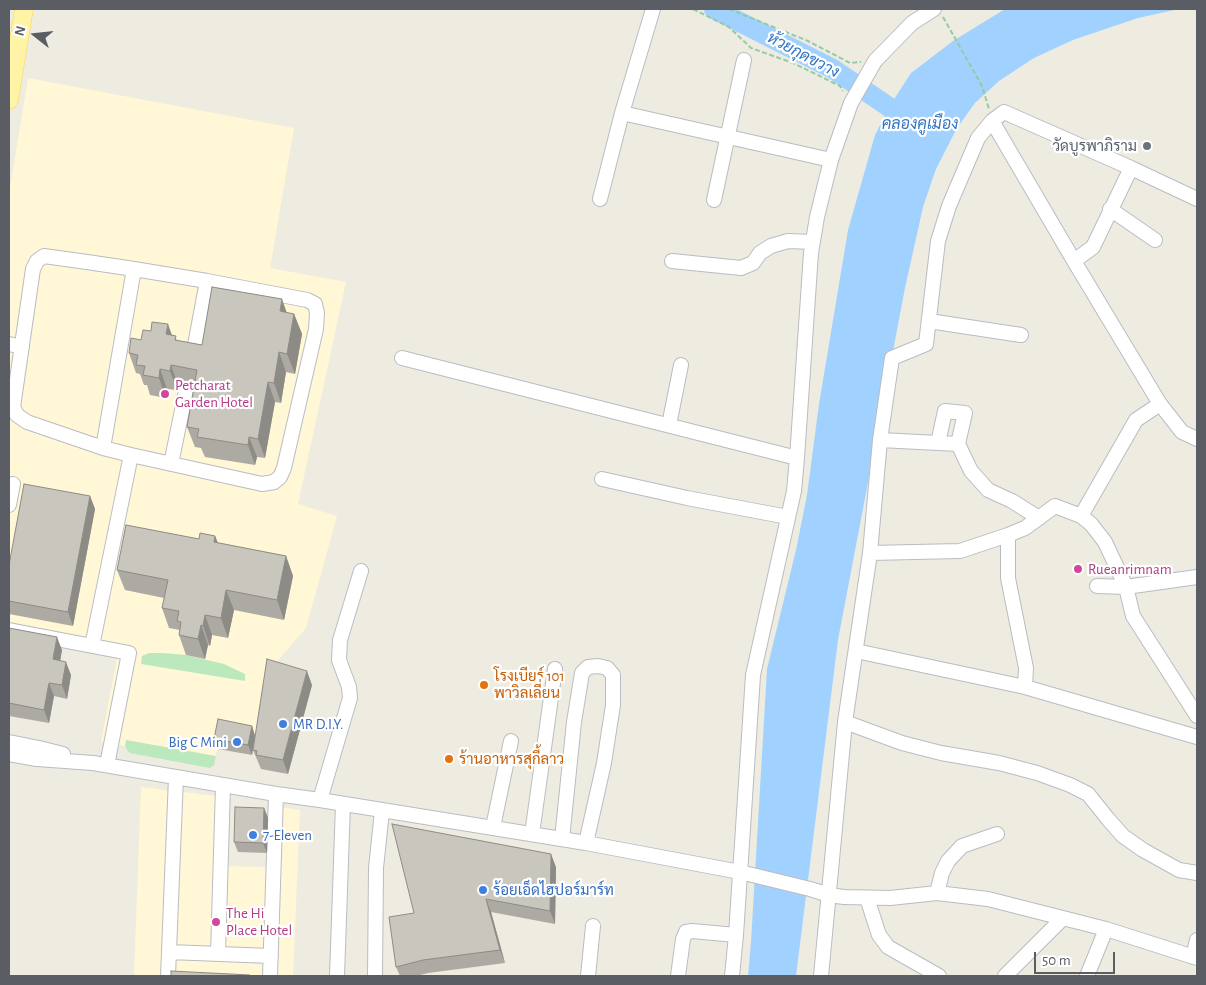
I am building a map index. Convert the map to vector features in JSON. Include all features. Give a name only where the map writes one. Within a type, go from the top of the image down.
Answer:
[{"type":"main road","points":[[9,100],[24,9]]},
{"type":"street","points":[[600,199],[622,113],[653,9]]},
{"type":"street","points":[[732,976],[745,873],[753,675],[794,491],[811,253],[817,218],[831,160],[851,103],[875,61],[912,23],[938,12]]},
{"type":"street","points":[[714,200],[744,60]]},
{"type":"street","points":[[821,976],[845,722],[870,553],[880,440],[892,358],[926,344],[938,241],[948,206],[978,138],[992,121],[1004,112],[1197,199]]},
{"type":"street","points":[[622,113],[831,160]]},
{"type":"street","points":[[992,121],[1160,404],[1182,432],[1197,439]]},
{"type":"street","points":[[1074,262],[1093,247],[1131,168]]},
{"type":"street","points":[[1110,209],[1155,240]]},
{"type":"street","points":[[672,261],[741,268],[753,263],[760,253],[771,246],[788,241],[813,242]]},
{"type":"street","points":[[44,256],[134,269],[307,300],[314,304],[318,313],[316,329],[284,468],[280,477],[274,482],[262,484],[103,448],[27,422],[17,415],[13,407],[15,346],[33,269],[37,261],[44,256]]},
{"type":"street","points":[[103,448],[134,269]]},
{"type":"street","points":[[192,362],[207,281]]},
{"type":"street","points":[[929,321],[1021,336]]},
{"type":"street","points":[[402,358],[797,458]]},
{"type":"street","points":[[669,425],[681,365]]},
{"type":"street","points":[[171,464],[187,386]]},
{"type":"street","points":[[1081,516],[1136,420],[1160,404]]},
{"type":"street","points":[[938,443],[945,411],[964,413],[958,444],[971,470],[988,490],[1012,501],[1039,518]]},
{"type":"street","points":[[880,440],[958,444]]},
{"type":"street","points":[[92,646],[130,455]]},
{"type":"street","points":[[602,479],[686,498],[788,517]]},
{"type":"street","points":[[9,505],[13,484]]},
{"type":"street","points":[[870,553],[960,551],[1025,528],[1055,506],[1081,516],[1091,524],[1104,542],[1126,587],[1133,616],[1197,716]]},
{"type":"street","points":[[1008,535],[1008,578],[1026,668],[1025,687]]},
{"type":"street","points":[[320,800],[350,698],[349,687],[338,660],[340,640],[361,571]]},
{"type":"street","points":[[1097,586],[1126,587],[1197,577]]},
{"type":"street","points":[[9,630],[129,653],[100,764]]},
{"type":"street","points":[[856,651],[1025,687],[1197,738]]},
{"type":"street","points":[[562,839],[574,722],[582,673],[588,667],[598,666],[607,668],[613,675],[613,705],[604,763],[586,843]]},
{"type":"street","points":[[532,834],[556,669]]},
{"type":"street","points":[[845,722],[902,743],[941,753],[999,763],[1037,773],[1070,785],[1088,794],[1123,836],[1143,850],[1179,870],[1197,873]]},
{"type":"street","points":[[493,828],[511,741]]},
{"type":"street","points":[[9,742],[100,764],[586,843],[745,873],[844,897],[890,898],[937,894],[988,898],[1106,929],[1195,958],[1197,940]]},
{"type":"street","points":[[9,754],[37,759],[100,764]]},
{"type":"street","points":[[168,976],[176,777]]},
{"type":"street","points":[[218,954],[223,785]]},
{"type":"street","points":[[270,976],[276,794]]},
{"type":"street","points":[[337,976],[343,804]]},
{"type":"street","points":[[375,976],[376,868],[382,810]]},
{"type":"street","points":[[937,894],[942,873],[948,861],[962,846],[997,834]]},
{"type":"street","points":[[867,898],[879,935],[888,947],[939,976]]},
{"type":"street","points":[[1005,976],[1063,918]]},
{"type":"street","points":[[588,976],[593,926]]},
{"type":"street","points":[[1087,976],[1106,929]]},
{"type":"street","points":[[678,976],[683,939],[686,932],[736,935]]},
{"type":"street","points":[[169,952],[271,956]]},
{"type":"path","points":[[693,9],[729,27],[752,48],[793,63],[840,86],[851,103]]},
{"type":"path","points":[[729,9],[808,41],[850,62],[875,61]]},
{"type":"path","points":[[938,12],[982,86],[992,121]]},
{"type":"shaded area","name":"Petcharat Garden Hotel","points":[[28,78],[294,128],[270,268],[346,282],[298,504],[337,516],[306,628],[268,672],[258,735],[221,729],[215,761],[101,742],[117,658],[9,635],[9,194]]},
{"type":"shaded area","name":"The Hi Place Hotel","points":[[141,787],[225,797],[225,866],[267,867],[269,805],[300,810],[293,976],[134,976]]},
{"type":"green space","points":[[149,653],[186,655],[224,664],[245,674],[245,681],[141,664],[142,656]]},
{"type":"green space","points":[[126,740],[216,756],[214,765],[210,768],[130,753],[125,746]]},
{"type":"water","name":"คลองคูเมือง","points":[[1005,9],[1179,9],[1138,18],[1073,40],[1034,58],[999,81],[975,103],[957,128],[936,169],[923,207],[905,288],[838,640],[796,976],[748,976],[767,669],[796,550],[807,495],[819,404],[848,230],[875,135],[889,107],[911,73],[953,41]]},
{"type":"building","points":[[212,287],[282,299],[280,311],[294,314],[287,354],[279,352],[274,383],[268,382],[258,439],[249,437],[248,445],[197,437],[199,429],[187,427],[197,370],[171,365],[170,371],[160,369],[159,378],[143,375],[145,366],[136,365],[138,355],[129,353],[131,338],[141,340],[143,330],[151,331],[152,322],[168,324],[166,334],[176,336],[175,340],[202,345]]},
{"type":"building","points":[[24,484],[90,496],[68,612],[9,601],[9,565]]},
{"type":"building","points":[[126,525],[199,539],[200,533],[215,536],[214,542],[286,556],[277,600],[226,590],[221,618],[205,615],[198,639],[179,635],[181,622],[177,621],[179,611],[162,608],[168,580],[117,570]]},
{"type":"building","points":[[9,628],[57,637],[53,659],[66,662],[62,685],[49,683],[44,710],[9,703]]},
{"type":"building","name":"MR D.I.Y.","points":[[267,659],[307,671],[283,760],[256,755],[257,751],[253,750]]},
{"type":"building","points":[[218,719],[252,726],[248,745],[214,739]]},
{"type":"building","name":"7-Eleven","points":[[235,807],[264,808],[263,843],[234,842]]},
{"type":"building","name":"ร้อยเอ็ดไฮปอร์มาร์ท","points":[[392,824],[551,854],[550,911],[486,899],[500,950],[423,960],[396,967],[389,917],[414,913]]},
{"type":"building","points":[[171,971],[250,975],[171,976]]},
{"type":"waterway","name":"ห้วยกุดขวาง","points":[[714,9],[833,69],[889,107]]},
{"type":"place","name":"วัดบูรพาภิราม","points":[[1147,146]]},
{"type":"place","name":"Petcharat Garden Hotel","points":[[165,394]]},
{"type":"place","name":"Rueanrimnam","points":[[1078,569]]},
{"type":"place","name":"โรงเบียร์ 101 พาวิลเลี่ยน","points":[[484,685]]},
{"type":"place","name":"MR D.I.Y.","points":[[283,724]]},
{"type":"place","name":"Big C Mini","points":[[237,742]]},
{"type":"place","name":"ร้านอาหารสุกี้ลาว","points":[[449,759]]},
{"type":"place","name":"7-Eleven","points":[[253,835]]},
{"type":"place","name":"ร้อยเอ็ดไฮปอร์มาร์ท","points":[[483,890]]},
{"type":"place","name":"The Hi Place Hotel","points":[[216,922]]}]
